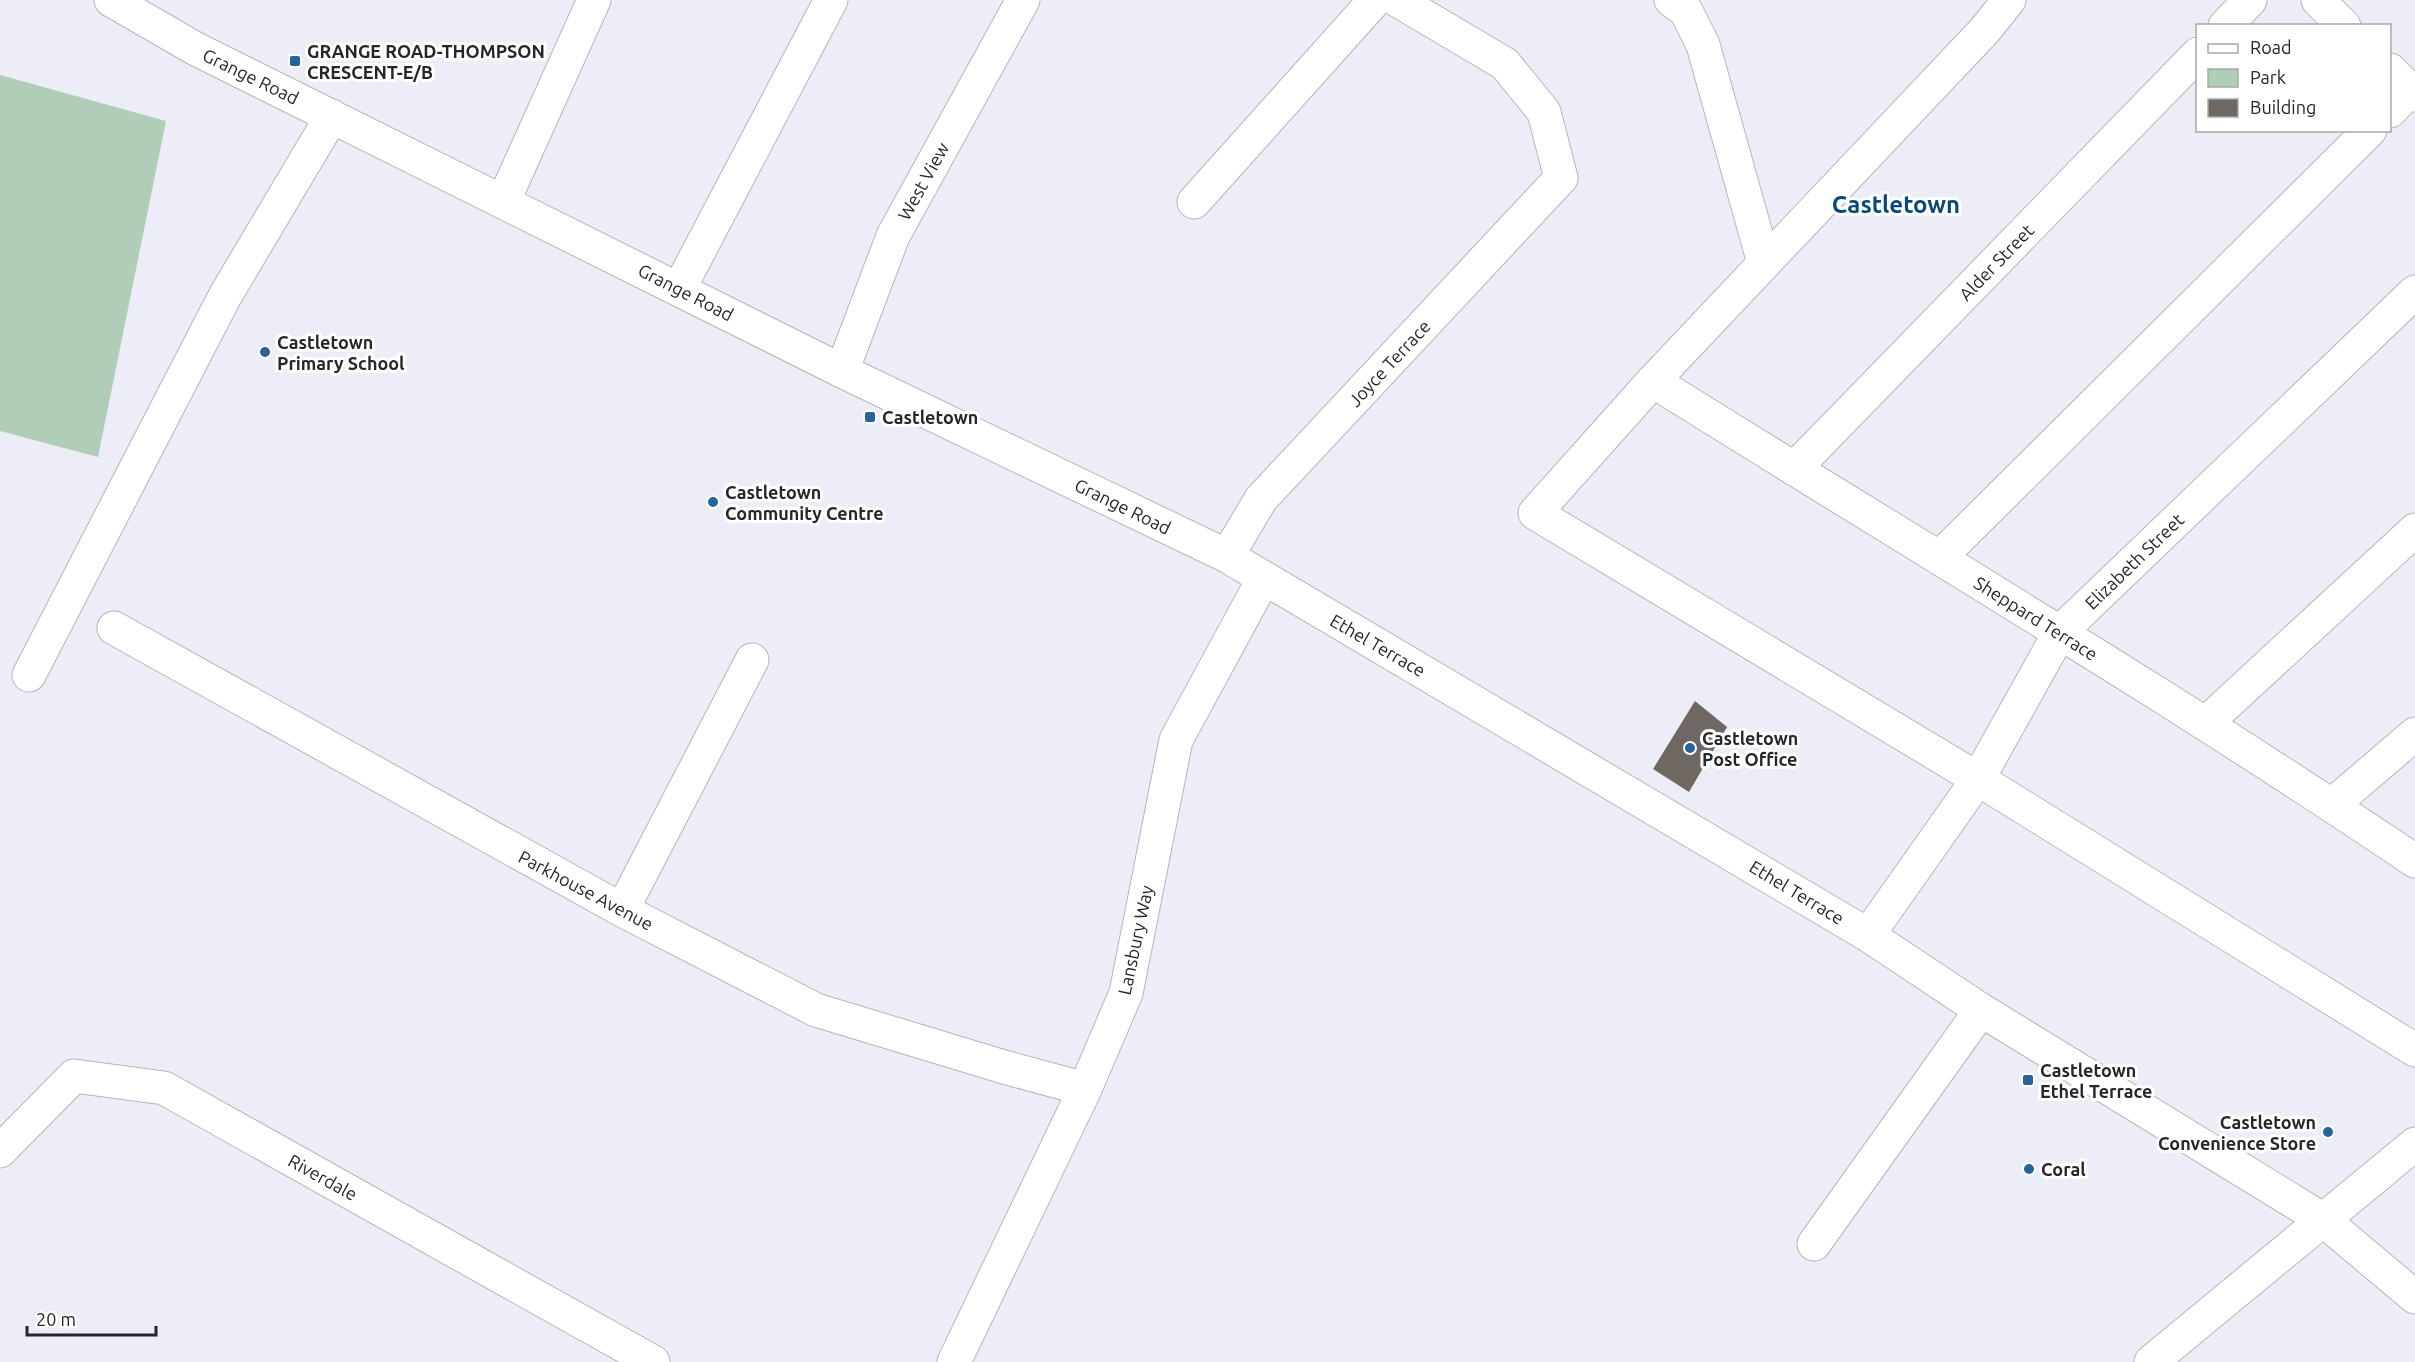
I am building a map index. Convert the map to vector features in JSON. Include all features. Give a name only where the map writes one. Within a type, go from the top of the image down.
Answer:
[{"type":"street","name":"Grange Road","points":[[111,0],[196,49],[504,200],[842,371],[1227,556],[1264,578]]},
{"type":"street","points":[[504,200],[594,0]]},
{"type":"street","points":[[679,289],[831,0]]},
{"type":"street","name":"West View","points":[[842,371],[893,236],[1023,0]]},
{"type":"street","points":[[1194,202],[1375,0]]},
{"type":"street","name":"Joyce Terrace","points":[[1227,556],[1261,499],[1561,178],[1544,112],[1505,64],[1397,0]]},
{"type":"street","points":[[1671,0],[1686,11],[1703,45],[1764,263]]},
{"type":"street","points":[[2009,0],[1985,30],[1653,381],[1535,513],[1978,779],[2415,1050]]},
{"type":"street","points":[[2227,24],[2250,0]]},
{"type":"street","points":[[2318,0],[2342,24]]},
{"type":"street","name":"Alder Street","points":[[1794,469],[2196,56]]},
{"type":"street","points":[[29,675],[220,306],[332,116]]},
{"type":"street","points":[[1939,558],[2368,132]]},
{"type":"street","name":"Elizabeth Street","points":[[1868,935],[1978,779],[2060,632],[2415,292]]},
{"type":"street","name":"Sheppard Terrace","points":[[1653,381],[2060,632],[2332,805],[2415,861]]},
{"type":"street","points":[[2205,724],[2415,530]]},
{"type":"street","name":"Ethel Terrace","points":[[1264,578],[1868,935],[1981,1010],[2322,1219],[2415,1297]]},
{"type":"street","name":"Lansbury Way","points":[[954,1362],[1085,1089],[1126,993],[1176,740],[1264,578]]},
{"type":"street","name":"Parkhouse Avenue","points":[[114,628],[622,910],[816,1010],[1085,1089]]},
{"type":"street","points":[[622,910],[753,660]]},
{"type":"street","points":[[2332,805],[2415,734]]},
{"type":"street","points":[[1814,1244],[1981,1010]]},
{"type":"street","name":"Riverdale","points":[[0,1151],[74,1076],[164,1088],[653,1362]]},
{"type":"street","points":[[2151,1362],[2415,1144]]},
{"type":"green space","points":[[0,75],[166,121],[98,457],[0,431]]},
{"type":"building","name":"Castletown Post Office","points":[[1695,701],[1727,727],[1689,792],[1653,769]]},
{"type":"place","name":"GRANGE ROAD-THOMPSON CRESCENT-E/B","points":[[295,61]]},
{"type":"place","name":"Castletown Primary School","points":[[265,352]]},
{"type":"place","name":"Castletown","points":[[870,417]]},
{"type":"place","name":"Castletown Community Centre","points":[[713,502]]},
{"type":"place","name":"Castletown Post Office","points":[[1690,748]]},
{"type":"place","name":"Castletown Ethel Terrace","points":[[2028,1080]]},
{"type":"place","name":"Castletown Convenience Store","points":[[2328,1132]]},
{"type":"place","name":"Coral","points":[[2029,1169]]},
{"type":"district","name":"Castletown","points":[[1896,204]]}]
